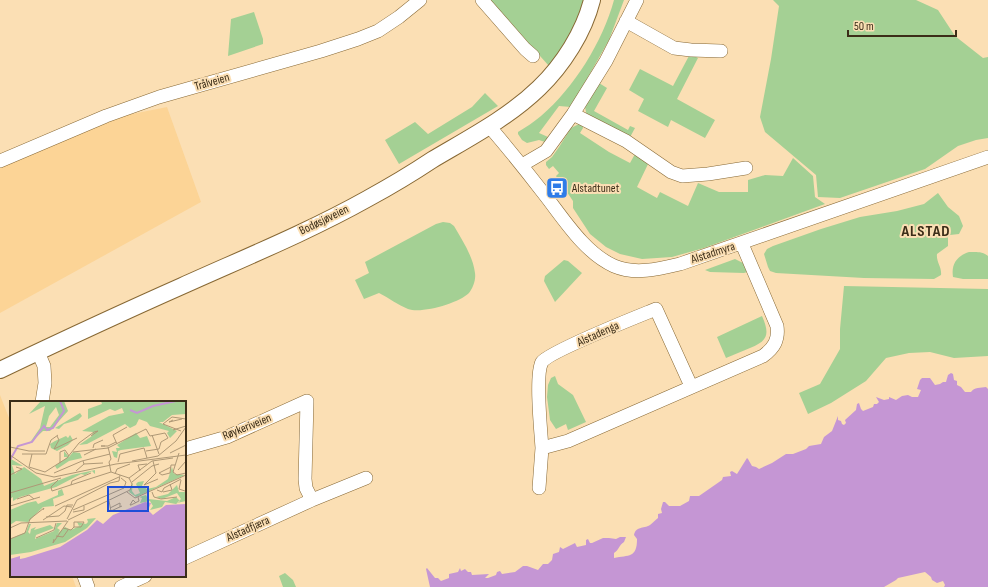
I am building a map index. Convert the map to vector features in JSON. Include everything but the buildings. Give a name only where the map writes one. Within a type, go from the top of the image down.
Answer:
[{"type":"street","name":"Trålveien","points":[[0,161],[106,116],[159,97],[358,39],[378,31],[399,17],[420,0]]},
{"type":"street","points":[[482,0],[525,49],[533,56]]},
{"type":"street","name":"Bodøsjøveien","points":[[0,370],[327,220],[367,199],[489,126],[514,109],[554,72],[573,46],[590,9],[592,0]]},
{"type":"street","points":[[522,165],[546,151],[574,114],[606,61],[636,0]]},
{"type":"street","points":[[626,21],[674,48],[721,51]]},
{"type":"street","points":[[574,114],[626,141],[671,172],[682,176],[708,174],[746,168]]},
{"type":"street","name":"Alstadmyra","points":[[489,126],[522,165],[583,244],[598,257],[615,266],[635,271],[656,270],[680,264],[742,244],[885,192],[988,157]]},
{"type":"street","points":[[542,448],[568,441],[691,386],[763,356],[770,351],[777,339],[777,326],[742,244]]},
{"type":"street","name":"Alstadenga","points":[[539,488],[542,448],[539,377],[542,362],[554,354],[628,320],[656,309],[691,386]]},
{"type":"street","points":[[38,352],[44,366],[45,383],[42,401]]},
{"type":"street","name":"Røykeriveien","points":[[186,449],[227,437],[307,401],[305,479],[306,488],[312,500]]},
{"type":"street","name":"Alstadfjæra","points":[[186,558],[312,500],[366,478]]},
{"type":"street","points":[[84,577],[88,587]]},
{"type":"street","points":[[121,587],[143,577]]},
{"type":"shaded area","points":[[167,107],[201,202],[0,313],[0,168],[122,116]]},
{"type":"shaded area","points":[[951,373],[953,374],[954,380],[957,381],[957,385],[965,392],[971,392],[974,389],[986,387],[988,389],[988,587],[944,587],[945,585],[943,581],[937,583],[925,572],[898,578],[884,587],[430,587],[427,568],[435,578],[438,578],[441,581],[449,578],[449,574],[458,572],[460,568],[461,571],[465,569],[468,572],[471,572],[472,575],[489,574],[485,578],[496,575],[497,572],[500,571],[502,574],[515,572],[523,566],[538,570],[543,564],[548,564],[552,560],[553,554],[559,552],[560,547],[563,549],[575,543],[577,547],[586,545],[586,540],[588,539],[590,543],[592,543],[603,538],[616,539],[626,537],[624,542],[614,553],[614,558],[628,556],[636,550],[637,539],[634,535],[636,530],[650,525],[658,518],[658,514],[662,513],[661,509],[663,502],[669,506],[680,506],[689,501],[690,496],[699,496],[722,480],[723,477],[731,476],[730,472],[732,471],[737,474],[747,458],[752,466],[759,469],[786,454],[793,454],[806,449],[809,446],[821,444],[824,437],[832,431],[838,416],[838,420],[844,425],[846,423],[845,420],[856,410],[857,404],[859,403],[863,411],[873,407],[874,404],[879,402],[876,397],[884,400],[889,399],[889,397],[896,400],[902,396],[908,395],[918,397],[921,390],[917,389],[922,378],[930,378],[935,385],[946,382],[948,375]]},
{"type":"shaded area","points":[[0,395],[10,420],[10,577],[72,577],[76,587],[0,587]]},
{"type":"green space","points":[[490,0],[584,0],[569,39],[549,66]]},
{"type":"green space","points":[[614,0],[624,0],[609,40],[571,107],[559,106],[539,133],[548,137],[545,142],[539,140],[527,143],[522,140],[518,132],[553,105],[576,78],[586,63],[603,31]]},
{"type":"green space","points":[[773,0],[916,0],[938,10],[955,36],[983,58],[988,57],[988,138],[958,146],[925,169],[840,198],[818,197],[816,175],[765,132],[760,117],[779,6]]},
{"type":"green space","points":[[254,12],[263,39],[263,44],[228,56],[231,19]]},
{"type":"green space","points":[[690,54],[698,58],[677,99],[715,120],[705,138],[671,120],[668,127],[638,111],[644,99],[629,90],[640,69],[673,86]]},
{"type":"green space","points":[[599,83],[607,88],[594,111],[628,130],[630,126],[635,128],[629,139],[587,117],[585,107]]},
{"type":"green space","points":[[485,93],[498,106],[399,164],[385,140],[415,122],[428,134],[472,107]]},
{"type":"green space","points":[[579,124],[582,125],[583,128],[580,133],[609,152],[630,163],[635,154],[649,162],[637,187],[657,198],[660,192],[688,206],[698,183],[719,192],[748,192],[748,180],[765,175],[783,176],[793,158],[813,176],[815,197],[825,204],[704,248],[672,257],[642,259],[620,254],[606,247],[590,234],[573,208],[573,201],[556,176],[559,173],[553,166],[549,169],[546,165],[546,162],[552,157],[571,128]]},
{"type":"green space","points":[[938,193],[948,207],[959,216],[963,226],[959,234],[950,235],[948,237],[948,246],[937,254],[941,275],[934,279],[864,278],[776,273],[770,271],[768,267],[764,254],[767,249],[773,246],[860,217],[897,211],[924,204]]},
{"type":"green space","points":[[443,222],[450,223],[454,226],[472,260],[475,278],[469,293],[449,304],[422,310],[408,309],[379,293],[364,299],[355,280],[369,273],[365,262],[436,224]]},
{"type":"green space","points":[[969,252],[986,254],[988,256],[988,279],[963,279],[953,277],[954,264],[958,258]]},
{"type":"green space","points":[[735,259],[743,263],[747,272],[710,272],[705,270]]},
{"type":"green space","points":[[564,260],[568,261],[582,273],[555,302],[544,281],[545,276]]},
{"type":"green space","points":[[844,286],[988,289],[988,356],[954,358],[930,352],[909,353],[886,358],[866,381],[831,403],[808,414],[799,393],[820,384],[840,349],[840,329]]},
{"type":"green space","points":[[762,316],[766,328],[766,336],[764,340],[761,343],[726,358],[717,337]]},
{"type":"green space","points":[[555,376],[558,384],[573,395],[586,422],[568,430],[566,424],[556,429],[550,420],[547,397],[548,385],[551,378]]},
{"type":"green space","points":[[285,573],[293,580],[296,587],[283,587],[279,576]]},
{"type":"place","name":"Alstadtunet","points":[[557,188]]},
{"type":"district","name":"ALSTAD","points":[[926,231]]}]
